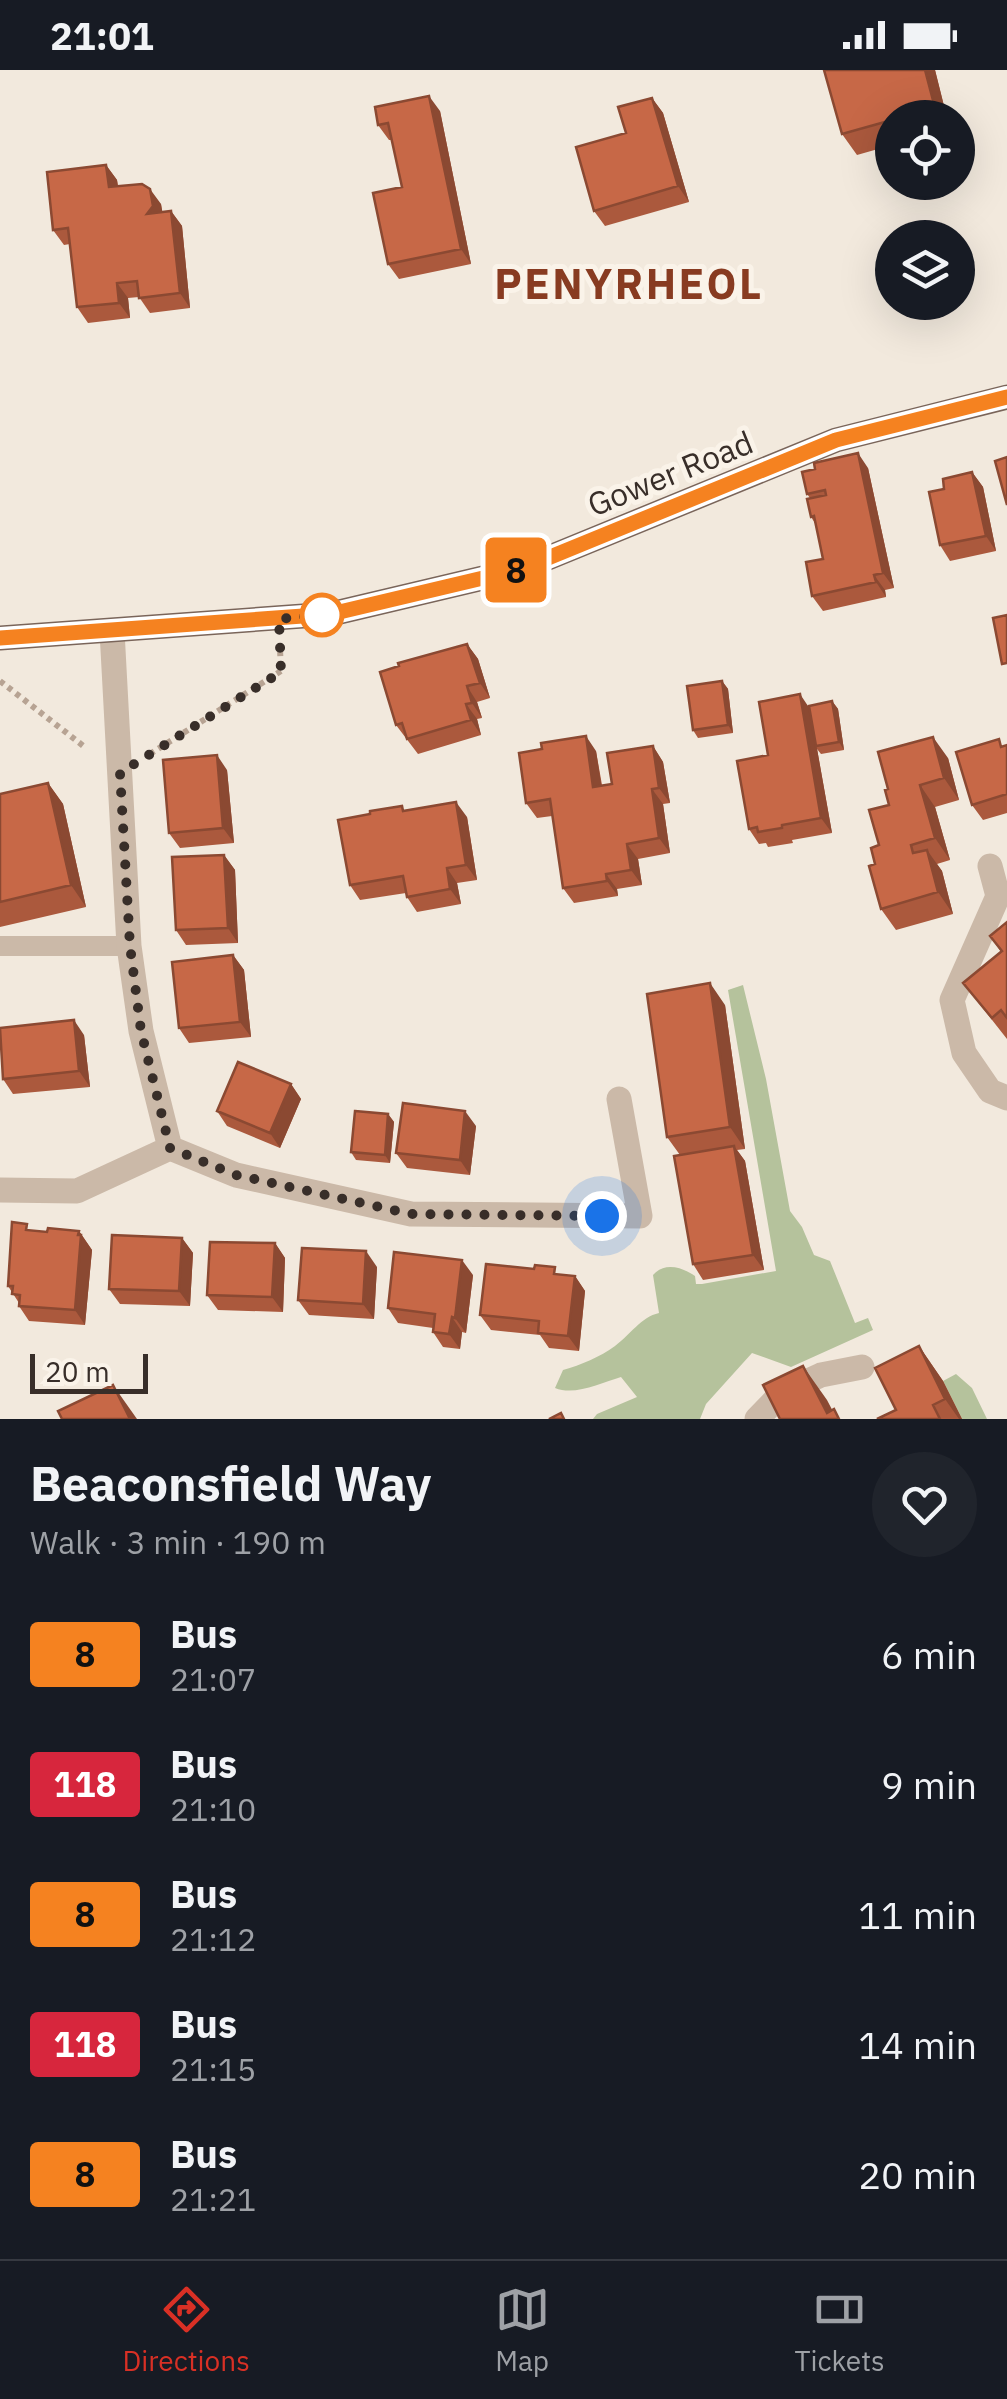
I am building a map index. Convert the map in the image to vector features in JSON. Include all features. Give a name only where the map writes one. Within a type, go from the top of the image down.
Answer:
[{"type":"main road","name":"Gower Road","points":[[0,638],[331,614],[521,569],[836,440],[1007,397]]},
{"type":"street","points":[[112,631],[130,946],[141,1031],[170,1148]]},
{"type":"street","points":[[990,866],[998,896],[952,1000],[964,1053],[990,1091],[1007,1098]]},
{"type":"street","points":[[0,1190],[78,1190],[170,1148],[236,1175],[411,1214],[640,1216],[620,1099]]},
{"type":"street","points":[[757,1419],[782,1394],[822,1375],[862,1367]]},
{"type":"lane","points":[[0,946],[130,946]]},
{"type":"path","points":[[0,681],[120,773],[281,672],[279,619]]},
{"type":"green space","points":[[743,985],[766,1079],[790,1211],[814,1255],[830,1261],[855,1323],[868,1318],[873,1330],[791,1367],[752,1353],[706,1404],[700,1419],[593,1419],[637,1397],[621,1377],[579,1390],[555,1388],[563,1370],[603,1354],[641,1322],[659,1313],[653,1275],[657,1271],[679,1268],[695,1276],[696,1284],[702,1284],[776,1271],[728,990]]},
{"type":"green space","points":[[956,1374],[972,1388],[987,1419],[962,1419],[943,1381]]},
{"type":"building","points":[[824,70],[925,70],[933,100],[875,100],[875,125],[842,134]]},
{"type":"building","points":[[429,96],[461,249],[388,264],[373,193],[402,187],[388,123],[378,125],[375,107]]},
{"type":"building","points":[[652,98],[678,186],[594,211],[576,147],[626,133],[618,107]]},
{"type":"building","points":[[106,165],[109,187],[142,184],[150,189],[153,206],[147,214],[171,211],[180,293],[139,298],[137,281],[117,283],[119,303],[77,307],[68,228],[53,230],[47,172]]},
{"type":"building","points":[[858,453],[883,573],[874,575],[876,582],[812,596],[806,562],[823,559],[807,499],[826,495],[825,490],[807,494],[802,472],[815,469],[814,463]]},
{"type":"building","points":[[1007,457],[1007,505],[995,461]]},
{"type":"building","points":[[972,472],[986,536],[940,545],[929,492],[944,489],[943,479]]},
{"type":"building","points":[[1007,615],[1007,663],[1002,664],[993,618]]},
{"type":"building","points":[[467,644],[480,683],[467,686],[472,703],[466,704],[471,720],[407,739],[402,723],[396,725],[380,672],[399,666],[398,663]]},
{"type":"building","points":[[722,681],[728,725],[693,730],[687,686]]},
{"type":"building","points":[[800,694],[821,818],[758,832],[757,827],[749,829],[737,761],[768,755],[759,702]]},
{"type":"building","points":[[832,701],[839,742],[816,746],[809,706]]},
{"type":"building","points":[[586,736],[593,787],[612,784],[607,753],[653,746],[659,788],[652,789],[659,838],[627,844],[631,870],[606,874],[607,881],[563,888],[550,799],[526,803],[519,753],[542,749],[541,743]]},
{"type":"building","points":[[933,737],[944,778],[920,785],[935,838],[911,845],[913,853],[927,850],[938,892],[881,909],[869,866],[875,864],[871,848],[879,845],[869,810],[889,805],[878,752]]},
{"type":"building","points":[[999,739],[1001,747],[1007,745],[1007,794],[972,805],[956,752]]},
{"type":"building","points":[[217,755],[223,828],[169,833],[163,760]]},
{"type":"building","points":[[48,783],[71,885],[0,902],[0,794]]},
{"type":"building","points":[[456,802],[466,865],[447,868],[450,889],[407,897],[403,876],[350,885],[338,820],[402,806],[403,811]]},
{"type":"building","points":[[224,855],[228,928],[176,930],[172,857]]},
{"type":"building","points":[[1007,922],[1007,1018],[1001,1010],[992,1018],[963,983],[1002,951],[990,936]]},
{"type":"building","points":[[233,955],[240,1022],[179,1028],[172,962]]},
{"type":"building","points":[[710,983],[730,1127],[667,1137],[647,994]]},
{"type":"building","points":[[74,1020],[79,1071],[3,1079],[0,1028]]},
{"type":"building","points":[[238,1062],[291,1084],[270,1133],[217,1111]]},
{"type":"building","points":[[403,1103],[465,1111],[460,1160],[396,1153]]},
{"type":"building","points":[[355,1111],[388,1114],[385,1155],[351,1152]]},
{"type":"building","points":[[734,1146],[753,1255],[693,1264],[674,1156]]},
{"type":"building","points":[[12,1222],[27,1224],[26,1230],[79,1231],[75,1310],[19,1306],[20,1295],[12,1294],[13,1286],[8,1286]]},
{"type":"building","points":[[112,1235],[182,1238],[179,1291],[109,1289]]},
{"type":"building","points":[[210,1242],[275,1243],[272,1297],[207,1295]]},
{"type":"building","points":[[302,1248],[366,1251],[363,1304],[298,1300]]},
{"type":"building","points":[[394,1252],[462,1260],[455,1318],[452,1317],[449,1334],[433,1332],[435,1314],[388,1308]]},
{"type":"building","points":[[486,1264],[555,1267],[554,1274],[575,1276],[568,1336],[538,1333],[539,1321],[480,1315]]},
{"type":"building","points":[[919,1346],[945,1399],[933,1405],[940,1419],[877,1419],[896,1410],[875,1368]]},
{"type":"building","points":[[803,1366],[827,1413],[834,1409],[839,1419],[780,1419],[763,1385]]},
{"type":"building","points":[[113,1385],[130,1419],[62,1419],[58,1411]]},
{"type":"bus line","name":"8","points":[[0,638],[331,614],[521,569],[836,440],[1007,397]]},
{"type":"district","name":"PENYRHEOL","points":[[629,283]]},
{"type":"route","points":[[322,615],[331,614],[279,619],[281,672],[120,773],[130,946],[141,1031],[170,1148],[236,1175],[411,1214],[602,1216]]}]
